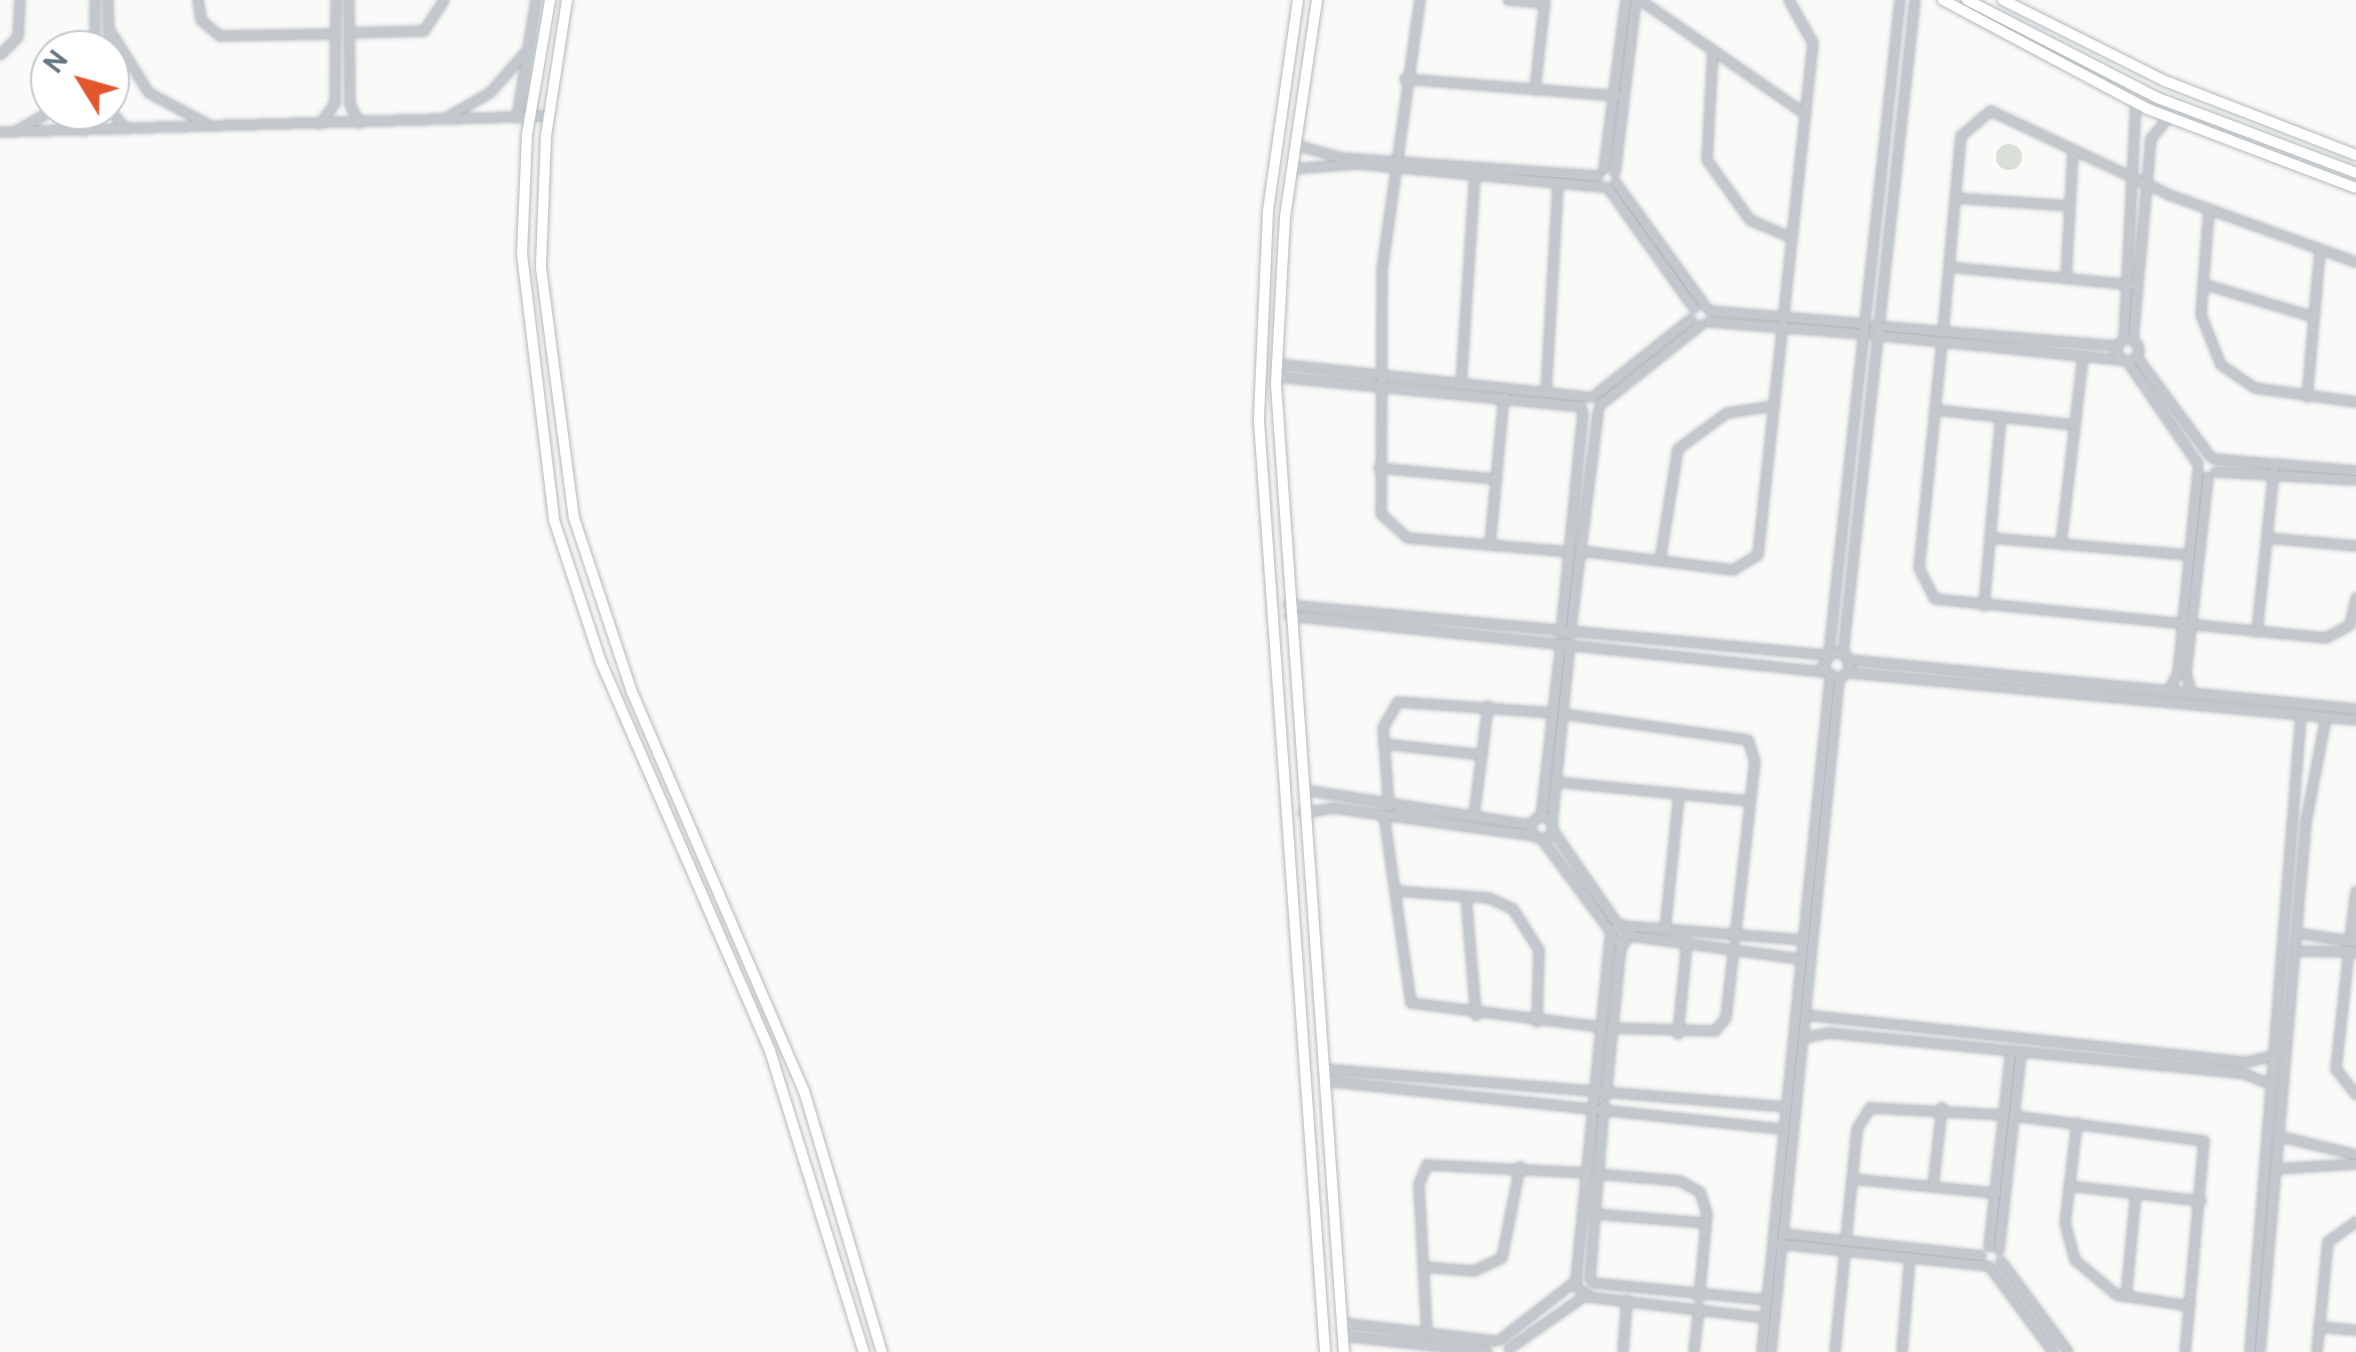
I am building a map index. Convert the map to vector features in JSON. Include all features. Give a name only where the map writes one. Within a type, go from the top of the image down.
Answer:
[{"type":"street","points":[[0,55],[18,36],[20,0]]},
{"type":"street","points":[[95,0],[96,30]]},
{"type":"street","points":[[108,0],[108,29],[155,98],[216,127]]},
{"type":"street","points":[[198,0],[202,20],[220,36],[336,34]]},
{"type":"street","points":[[320,124],[336,98],[336,0]]},
{"type":"street","points":[[349,0],[350,98],[360,123]]},
{"type":"street","points":[[349,33],[424,31],[444,0]]},
{"type":"street","points":[[536,0],[528,48],[524,117],[525,322],[554,520],[611,686],[759,1022],[864,1352]]},
{"type":"street","points":[[524,117],[550,0]]},
{"type":"street","points":[[567,0],[542,175],[547,358],[583,553],[632,692],[799,1076],[882,1352]]},
{"type":"street","points":[[1298,0],[1280,108],[1258,388],[1324,1352]]},
{"type":"street","points":[[1317,0],[1291,169],[1276,377],[1288,611],[1344,1352]]},
{"type":"street","points":[[1420,0],[1393,162],[1378,376],[1381,514],[1394,532],[1739,570],[1755,560],[1805,114],[1812,32],[1790,0]]},
{"type":"street","points":[[1508,0],[1545,2],[1535,90]]},
{"type":"street","points":[[1601,173],[1616,96],[1626,0]]},
{"type":"street","points":[[1610,183],[1638,0],[1805,114]]},
{"type":"street","points":[[1771,1352],[1784,1129],[1803,1038],[1830,677],[1827,654],[1858,439],[1900,0]]},
{"type":"street","points":[[1880,230],[1915,0]]},
{"type":"street","points":[[1943,0],[2136,104],[2356,188]]},
{"type":"street","points":[[1968,0],[2158,98],[2350,172],[2353,154],[2165,81],[2004,0]]},
{"type":"street","points":[[439,121],[490,93],[528,48]]},
{"type":"street","points":[[1713,50],[1707,160],[1750,220],[1792,238]]},
{"type":"street","points":[[1285,72],[1304,73]]},
{"type":"street","points":[[1405,79],[1616,96]]},
{"type":"street","points":[[336,98],[350,98]]},
{"type":"street","points":[[2136,104],[2142,184],[2125,342],[2212,458],[2186,625],[2168,692]]},
{"type":"street","points":[[1280,108],[1299,110]]},
{"type":"street","points":[[2356,262],[2142,184],[1999,112],[1982,112],[1962,136],[1920,576],[1934,598],[1984,606],[2333,638],[2350,625],[2356,598]]},
{"type":"street","points":[[130,129],[549,116]]},
{"type":"street","points":[[2168,118],[2152,133],[2142,184],[2124,360],[2198,468],[2212,474],[2274,472],[2356,480]]},
{"type":"street","points":[[14,132],[30,123]]},
{"type":"street","points":[[0,132],[84,130]]},
{"type":"street","points":[[1294,144],[1342,158],[1601,173],[1706,316]]},
{"type":"street","points":[[2066,278],[2073,151]]},
{"type":"street","points":[[1291,169],[1393,162],[1558,182],[1610,183]]},
{"type":"street","points":[[1601,173],[1610,183]]},
{"type":"street","points":[[1462,385],[1476,174]]},
{"type":"street","points":[[524,175],[542,175]]},
{"type":"street","points":[[1546,393],[1558,182]]},
{"type":"street","points":[[1956,198],[2070,206]]},
{"type":"street","points":[[2209,210],[2202,329],[2221,365],[2255,388],[2356,402]]},
{"type":"street","points":[[2307,397],[2320,251]]},
{"type":"street","points":[[1666,259],[1694,308],[1706,316]]},
{"type":"street","points":[[1949,266],[2131,285]]},
{"type":"street","points":[[2203,284],[2314,317]]},
{"type":"street","points":[[1691,319],[1694,308]]},
{"type":"street","points":[[1276,377],[1599,409],[1706,316]]},
{"type":"street","points":[[1575,549],[1582,410],[1590,397],[1691,319],[1706,316],[1782,322],[1942,337],[2083,356],[2124,360],[2137,357]]},
{"type":"street","points":[[1942,337],[2125,342]]},
{"type":"street","points":[[2061,544],[2083,356]]},
{"type":"street","points":[[1277,364],[1590,397],[1599,409],[1575,549],[1554,760],[1541,817],[1531,825],[1474,816],[1442,818]]},
{"type":"street","points":[[1490,545],[1504,397]]},
{"type":"street","points":[[1660,561],[1678,450],[1727,412],[1774,406]]},
{"type":"street","points":[[1935,410],[2075,424]]},
{"type":"street","points":[[1984,606],[2001,417]]},
{"type":"street","points":[[1849,673],[1846,656],[1858,439]]},
{"type":"street","points":[[2192,694],[2186,625],[2188,555],[2198,468],[2212,458],[2356,471]]},
{"type":"street","points":[[1379,468],[1496,479]]},
{"type":"street","points":[[2257,632],[2274,472]]},
{"type":"street","points":[[1990,538],[2188,555]]},
{"type":"street","points":[[2267,538],[2356,546]]},
{"type":"street","points":[[1288,611],[1449,624],[1708,653],[1827,654],[2027,679],[2356,709]]},
{"type":"street","points":[[1288,611],[1448,634],[1565,639]]},
{"type":"street","points":[[1448,634],[1449,624]]},
{"type":"street","points":[[1708,653],[1830,677],[1849,673],[2356,720]]},
{"type":"street","points":[[2026,690],[2027,679]]},
{"type":"street","points":[[1406,699],[1488,706],[1742,735],[1755,753],[1722,1026],[1678,1034],[1536,1022],[1422,1011],[1407,998],[1386,811],[1387,713],[1406,699]]},
{"type":"street","points":[[1474,816],[1488,706]]},
{"type":"street","points":[[2336,718],[2338,708]]},
{"type":"street","points":[[2250,1352],[2276,1169],[2296,933],[2302,822],[2301,715]]},
{"type":"street","points":[[2260,1352],[2274,1056],[2302,822],[2326,718]]},
{"type":"street","points":[[1280,739],[1297,737]]},
{"type":"street","points":[[1384,744],[1482,755]]},
{"type":"street","points":[[1538,838],[1552,826],[1554,760]]},
{"type":"street","points":[[1282,777],[1300,774]]},
{"type":"street","points":[[1556,782],[1750,801]]},
{"type":"street","points":[[1302,789],[1386,811],[1538,838]]},
{"type":"street","points":[[1666,930],[1679,794]]},
{"type":"street","points":[[1303,814],[1386,811]]},
{"type":"street","points":[[1428,1343],[1497,1341],[1508,1350],[1585,1298],[1592,1281],[1594,1106],[1621,944],[1617,930],[1552,826],[1541,817]]},
{"type":"street","points":[[1531,825],[1617,930],[1630,936],[1688,942],[1803,940]]},
{"type":"street","points":[[1762,1352],[1767,1300],[1777,1244],[1783,1234],[1801,959],[1817,847]]},
{"type":"street","points":[[2356,890],[2353,947],[2336,1068],[2356,1095]]},
{"type":"street","points":[[1396,891],[1466,896],[1509,906],[1532,935],[1540,959],[1536,1022]]},
{"type":"street","points":[[1466,896],[1476,1016]]},
{"type":"street","points":[[1617,930],[1666,930],[1801,959]]},
{"type":"street","points":[[1606,1096],[1607,1028],[1617,930]]},
{"type":"street","points":[[2296,933],[2353,947]]},
{"type":"street","points":[[1621,944],[1630,936]]},
{"type":"street","points":[[1678,1034],[1688,942]]},
{"type":"street","points":[[2294,951],[2353,947]]},
{"type":"street","points":[[1804,1015],[1911,1032],[2247,1062],[2274,1056]]},
{"type":"street","points":[[1910,1042],[1911,1032]]},
{"type":"street","points":[[1803,1038],[1910,1042],[2245,1074],[2272,1086]]},
{"type":"street","points":[[2116,1062],[2118,1050]]},
{"type":"street","points":[[1994,1248],[2016,1053]]},
{"type":"street","points":[[1323,1075],[1427,1080],[1594,1106],[1676,1108],[1790,1103]]},
{"type":"street","points":[[1323,1075],[1426,1090],[1606,1096],[1784,1129]]},
{"type":"street","points":[[1426,1090],[1427,1080]]},
{"type":"street","points":[[1585,1298],[1575,1283],[1604,1106]]},
{"type":"street","points":[[1846,1240],[1857,1129],[1870,1108],[1942,1108],[2198,1136],[2207,1149],[2185,1352]]},
{"type":"street","points":[[1933,1187],[1942,1108]]},
{"type":"street","points":[[2009,1116],[1996,1193],[1994,1248],[2068,1352]]},
{"type":"street","points":[[2077,1123],[2068,1186],[2075,1260],[2126,1297],[2190,1306]]},
{"type":"street","points":[[2278,1136],[2356,1155]]},
{"type":"street","points":[[2276,1169],[2356,1164]]},
{"type":"street","points":[[1428,1343],[1419,1184],[1427,1165],[1520,1168],[1687,1183],[1704,1199],[1706,1223],[1694,1352]]},
{"type":"street","points":[[1423,1267],[1474,1272],[1502,1258],[1520,1168]]},
{"type":"street","points":[[1852,1179],[1996,1193]]},
{"type":"street","points":[[2068,1186],[2201,1200]]},
{"type":"street","points":[[2126,1297],[2136,1194]]},
{"type":"street","points":[[1594,1214],[1706,1223]]},
{"type":"street","points":[[2317,1352],[2328,1242],[2356,1222]]},
{"type":"street","points":[[1783,1234],[1981,1256],[1994,1248]]},
{"type":"street","points":[[1777,1244],[1989,1267],[2001,1261]]},
{"type":"street","points":[[1835,1352],[1845,1251]]},
{"type":"street","points":[[1981,1256],[2054,1352]]},
{"type":"street","points":[[1902,1352],[1910,1258]]},
{"type":"street","points":[[1343,1329],[1488,1352],[1497,1341],[1575,1283],[1592,1281],[1765,1318]]},
{"type":"street","points":[[1585,1298],[1699,1303],[1767,1300]]},
{"type":"street","points":[[1622,1352],[1627,1300]]},
{"type":"street","points":[[2320,1327],[2356,1330]]},
{"type":"shaded area","points":[[2009,144],[2018,148],[2022,157],[2018,166],[2009,170],[2000,166],[1996,157],[2000,148]]}]
